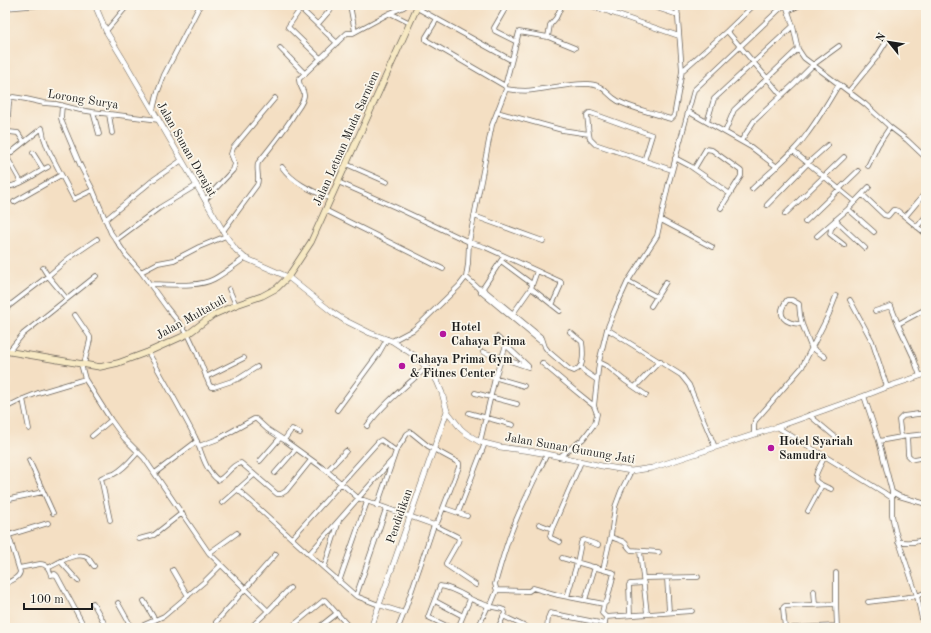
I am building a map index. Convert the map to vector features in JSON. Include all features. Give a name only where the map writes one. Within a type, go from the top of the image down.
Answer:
[{"type":"main road","name":"Jalan Letnan Muda Sarniem","points":[[288,277],[311,242],[417,6]]},
{"type":"main road","name":"Jalan Multatuli","points":[[7,351],[100,367],[107,366],[148,352],[188,334],[213,315],[262,296],[277,288],[288,277]]},
{"type":"street","points":[[5,8],[41,5]]},
{"type":"street","name":"Jalan Sunan Derajat","points":[[95,5],[106,31],[236,250],[245,258],[288,277]]},
{"type":"street","points":[[106,31],[128,5]]},
{"type":"street","points":[[153,110],[164,75],[200,5]]},
{"type":"street","points":[[318,24],[331,10],[326,5]]},
{"type":"street","points":[[350,5],[355,32]]},
{"type":"street","points":[[548,37],[550,25],[556,18],[562,5]]},
{"type":"street","points":[[589,5],[679,36]]},
{"type":"street","points":[[611,13],[614,5]]},
{"type":"street","points":[[648,5],[678,15]]},
{"type":"street","points":[[437,19],[426,37],[426,40],[506,88],[522,91],[569,85],[589,84],[600,86],[616,100],[626,105],[671,119],[674,116],[682,71],[677,5]]},
{"type":"street","points":[[682,71],[754,5]]},
{"type":"street","points":[[559,456],[583,439],[590,432],[595,423],[597,414],[594,406],[599,362],[607,329],[628,281],[657,236],[675,158],[694,90],[785,5],[793,26],[798,49],[804,58],[865,104],[926,158]]},
{"type":"street","points":[[788,11],[800,5]]},
{"type":"street","points":[[846,5],[851,5]]},
{"type":"street","points":[[320,58],[288,27],[302,6],[336,43]]},
{"type":"street","points":[[141,272],[158,263],[174,260],[225,233],[259,181],[257,168],[258,163],[288,124],[302,102],[304,93],[299,79],[347,33],[353,33],[404,6]]},
{"type":"street","points":[[417,6],[437,19],[511,60]]},
{"type":"street","points":[[505,9],[494,30],[516,42]]},
{"type":"street","points":[[390,13],[410,23]]},
{"type":"street","points":[[707,122],[714,99],[793,26]]},
{"type":"street","points":[[727,30],[781,95]]},
{"type":"street","points":[[337,410],[390,340],[413,330],[459,286],[466,277],[469,242],[492,125],[506,88],[511,60],[519,32],[548,37],[575,48]]},
{"type":"street","points":[[849,91],[876,58],[886,42]]},
{"type":"street","points":[[741,141],[754,121],[813,65],[839,46]]},
{"type":"street","points":[[280,48],[305,74]]},
{"type":"street","points":[[725,132],[734,110],[798,49]]},
{"type":"street","points":[[752,189],[777,167],[807,135],[839,84]]},
{"type":"street","name":"Lorong Surya","points":[[5,100],[13,97],[62,105],[80,110],[159,120]]},
{"type":"street","points":[[10,98],[7,130],[9,132],[18,133],[24,142]]},
{"type":"street","points":[[205,200],[233,170],[235,164],[231,154],[233,148],[275,98]]},
{"type":"street","points":[[62,105],[62,122],[111,233],[126,255],[141,272],[188,334],[210,385],[214,387],[238,379],[257,367]]},
{"type":"street","points":[[93,112],[99,134]]},
{"type":"street","points":[[497,112],[562,130],[589,134]]},
{"type":"street","points":[[688,112],[751,147],[777,167]]},
{"type":"street","points":[[644,161],[652,136],[591,113],[587,115],[590,139],[595,144],[644,161],[672,170]]},
{"type":"street","points":[[109,114],[112,133]]},
{"type":"street","points":[[868,166],[878,145],[890,127]]},
{"type":"street","points":[[21,182],[8,157],[9,153],[42,128],[48,148],[74,200],[93,190]]},
{"type":"street","points":[[767,205],[828,145]]},
{"type":"street","points":[[694,169],[706,149],[712,150],[741,171],[742,173],[721,208]]},
{"type":"street","points":[[793,151],[855,202]]},
{"type":"street","points":[[33,153],[43,169]]},
{"type":"street","points":[[785,214],[844,157]]},
{"type":"street","points":[[675,158],[694,169],[730,194]]},
{"type":"street","points":[[105,220],[153,180],[182,160]]},
{"type":"street","points":[[346,164],[387,182]]},
{"type":"street","points":[[5,187],[15,185],[48,167]]},
{"type":"street","points":[[282,167],[299,183],[331,199]]},
{"type":"street","points":[[804,222],[858,171]]},
{"type":"street","points":[[14,202],[61,175]]},
{"type":"street","points":[[338,182],[561,282],[552,305]]},
{"type":"street","points":[[116,240],[159,208],[197,185]]},
{"type":"street","points":[[817,236],[863,195],[869,187]]},
{"type":"street","points":[[905,217],[926,192]]},
{"type":"street","points":[[863,195],[886,216],[888,216],[892,210],[895,210],[926,234]]},
{"type":"street","points":[[848,209],[874,232]]},
{"type":"street","points":[[326,210],[443,269]]},
{"type":"street","points":[[474,216],[543,241]]},
{"type":"street","points":[[917,227],[926,216]]},
{"type":"street","points":[[661,220],[712,247]]},
{"type":"street","points":[[836,220],[830,234],[844,245]]},
{"type":"street","points":[[836,220],[865,248]]},
{"type":"street","points":[[5,310],[69,258],[97,239]]},
{"type":"street","points":[[481,290],[504,256]]},
{"type":"street","points":[[150,284],[193,284],[205,282],[214,279],[245,258]]},
{"type":"street","points":[[501,261],[560,311]]},
{"type":"street","points":[[43,268],[67,299]]},
{"type":"street","points":[[512,315],[532,286],[537,271]]},
{"type":"street","points":[[7,351],[23,334],[96,276]]},
{"type":"street","name":"Jalan Sunan Gunung Jati","points":[[288,277],[344,320],[370,333],[390,340],[415,356],[431,372],[442,393],[447,411],[461,429],[467,434],[483,442],[500,447],[530,450],[581,462],[631,471],[661,466],[926,374]]},
{"type":"street","points":[[466,277],[543,342],[548,351],[569,369],[574,371],[580,366],[582,358],[582,342],[570,332]]},
{"type":"street","points":[[628,281],[657,297]]},
{"type":"street","points":[[651,306],[666,282]]},
{"type":"street","points":[[228,289],[236,305]]},
{"type":"street","points":[[754,434],[755,421],[802,367],[836,296]]},
{"type":"street","points":[[802,324],[790,322],[784,319],[781,313],[787,300],[792,300],[799,304],[802,324],[811,347],[825,357]]},
{"type":"street","points":[[850,300],[872,341],[887,387]]},
{"type":"street","points":[[875,311],[891,306],[920,376]]},
{"type":"street","points":[[898,324],[922,312]]},
{"type":"street","points":[[75,315],[90,338],[83,364],[85,379],[111,420],[124,438],[144,458],[209,553],[268,611]]},
{"type":"street","points":[[607,329],[678,372],[689,385],[716,447]]},
{"type":"street","points":[[484,352],[528,366],[497,337]]},
{"type":"street","points":[[458,513],[483,442],[486,418],[495,378],[506,345]]},
{"type":"street","points":[[148,352],[197,441],[205,464],[218,480],[239,462],[241,462],[277,494],[281,494],[286,491],[311,460]]},
{"type":"street","points":[[206,377],[244,358]]},
{"type":"street","points":[[599,362],[607,366],[646,395]]},
{"type":"street","points":[[635,387],[660,362]]},
{"type":"street","points":[[542,363],[594,406]]},
{"type":"street","points":[[580,366],[584,371],[597,380]]},
{"type":"street","points":[[367,426],[386,404],[427,367]]},
{"type":"street","points":[[477,372],[524,386]]},
{"type":"street","points":[[5,408],[38,393],[85,379]]},
{"type":"street","points":[[474,393],[517,404]]},
{"type":"street","points":[[864,396],[879,441],[892,492],[892,515],[898,542],[917,596],[924,628]]},
{"type":"street","points":[[23,399],[29,429]]},
{"type":"street","name":"Pendidikan","points":[[371,628],[447,411]]},
{"type":"street","points":[[469,413],[513,425]]},
{"type":"street","points":[[901,437],[900,418],[903,416],[926,413]]},
{"type":"street","points":[[809,415],[840,441]]},
{"type":"street","points":[[199,446],[218,440],[254,419],[257,420],[266,429],[327,471],[358,498],[434,525],[458,538],[458,542],[446,565],[476,585]]},
{"type":"street","points":[[92,436],[111,420]]},
{"type":"street","points":[[776,427],[892,498]]},
{"type":"street","points":[[260,461],[292,429],[300,433]]},
{"type":"street","points":[[377,506],[396,451],[407,434],[410,432],[433,449],[459,464],[444,508],[438,521],[434,525],[398,628]]},
{"type":"street","points":[[879,441],[926,434]]},
{"type":"street","points":[[907,436],[908,455],[914,459],[926,457]]},
{"type":"street","points":[[292,538],[378,442],[381,440],[396,451]]},
{"type":"street","points":[[155,473],[197,441]]},
{"type":"street","points":[[275,473],[296,449]]},
{"type":"street","points":[[327,471],[346,451]]},
{"type":"street","points":[[110,520],[101,478],[114,474],[126,466],[138,452]]},
{"type":"street","points":[[478,628],[497,590],[495,584],[514,526],[547,454]]},
{"type":"street","points":[[825,456],[815,476],[817,482],[831,489]]},
{"type":"street","points":[[309,554],[393,458]]},
{"type":"street","points":[[29,460],[53,514]]},
{"type":"street","points":[[560,542],[551,538],[550,536],[581,462]]},
{"type":"street","points":[[603,570],[611,537],[615,507],[631,471]]},
{"type":"street","points":[[222,503],[254,475]]},
{"type":"street","points":[[808,511],[822,485]]},
{"type":"street","points":[[237,489],[356,596],[404,613]]},
{"type":"street","points":[[5,500],[43,492]]},
{"type":"street","points":[[892,492],[899,496],[926,504]]},
{"type":"street","points":[[339,582],[367,502]]},
{"type":"street","points":[[444,508],[467,516]]},
{"type":"street","points":[[356,596],[386,509]]},
{"type":"street","points":[[139,540],[154,536],[182,513]]},
{"type":"street","points":[[324,568],[339,520]]},
{"type":"street","points":[[5,523],[20,572],[18,577],[5,584]]},
{"type":"street","points":[[9,535],[48,523]]},
{"type":"street","points":[[539,524],[552,529]]},
{"type":"street","points":[[209,553],[237,533]]},
{"type":"street","points":[[898,542],[918,541],[924,539],[926,536]]},
{"type":"street","points":[[611,537],[626,543],[631,550],[659,552]]},
{"type":"street","points":[[567,597],[582,541],[584,540],[598,544]]},
{"type":"street","points":[[640,551],[647,614]]},
{"type":"street","points":[[216,622],[276,554]]},
{"type":"street","points":[[48,568],[60,561],[74,556],[83,556],[87,558],[94,566]]},
{"type":"street","points":[[547,628],[550,612],[605,626],[606,617],[602,613],[604,604],[607,601],[614,572],[562,558]]},
{"type":"street","points":[[60,561],[78,581]]},
{"type":"street","points":[[19,568],[40,564],[45,565],[51,575],[55,574],[85,628]]},
{"type":"street","points":[[137,628],[164,616],[204,582],[220,565]]},
{"type":"street","points":[[585,600],[595,567]]},
{"type":"street","points":[[174,570],[188,596]]},
{"type":"street","points":[[793,628],[837,627],[836,573]]},
{"type":"street","points":[[630,615],[629,584],[667,578],[698,577]]},
{"type":"street","points":[[667,578],[669,612]]},
{"type":"street","points":[[451,628],[428,617],[440,586],[444,586],[470,599],[504,610],[505,612],[498,628]]},
{"type":"street","points":[[250,628],[290,588]]},
{"type":"street","points":[[497,590],[526,592],[533,588],[567,597],[604,604]]},
{"type":"street","points":[[814,591],[815,605]]},
{"type":"street","points":[[868,602],[917,596],[926,592]]},
{"type":"street","points":[[458,628],[470,599]]},
{"type":"street","points":[[290,628],[324,600],[327,600],[350,628]]},
{"type":"street","points":[[144,601],[155,620]]},
{"type":"street","points":[[434,601],[463,616]]},
{"type":"street","points":[[93,603],[107,628]]},
{"type":"street","points":[[118,603],[132,628]]},
{"type":"street","points":[[785,628],[783,608],[785,606],[836,604]]},
{"type":"street","points":[[606,617],[692,611]]},
{"type":"street","points":[[318,628],[338,613]]},
{"type":"street","points":[[503,616],[528,628]]},
{"type":"street","points":[[5,623],[8,628]]},
{"type":"place","name":"Hotel Cahaya Prima","points":[[443,334]]},
{"type":"place","name":"Cahaya Prima Gym & Fitnes Center","points":[[402,366]]},
{"type":"place","name":"Hotel Syariah Samudra","points":[[771,448]]}]
